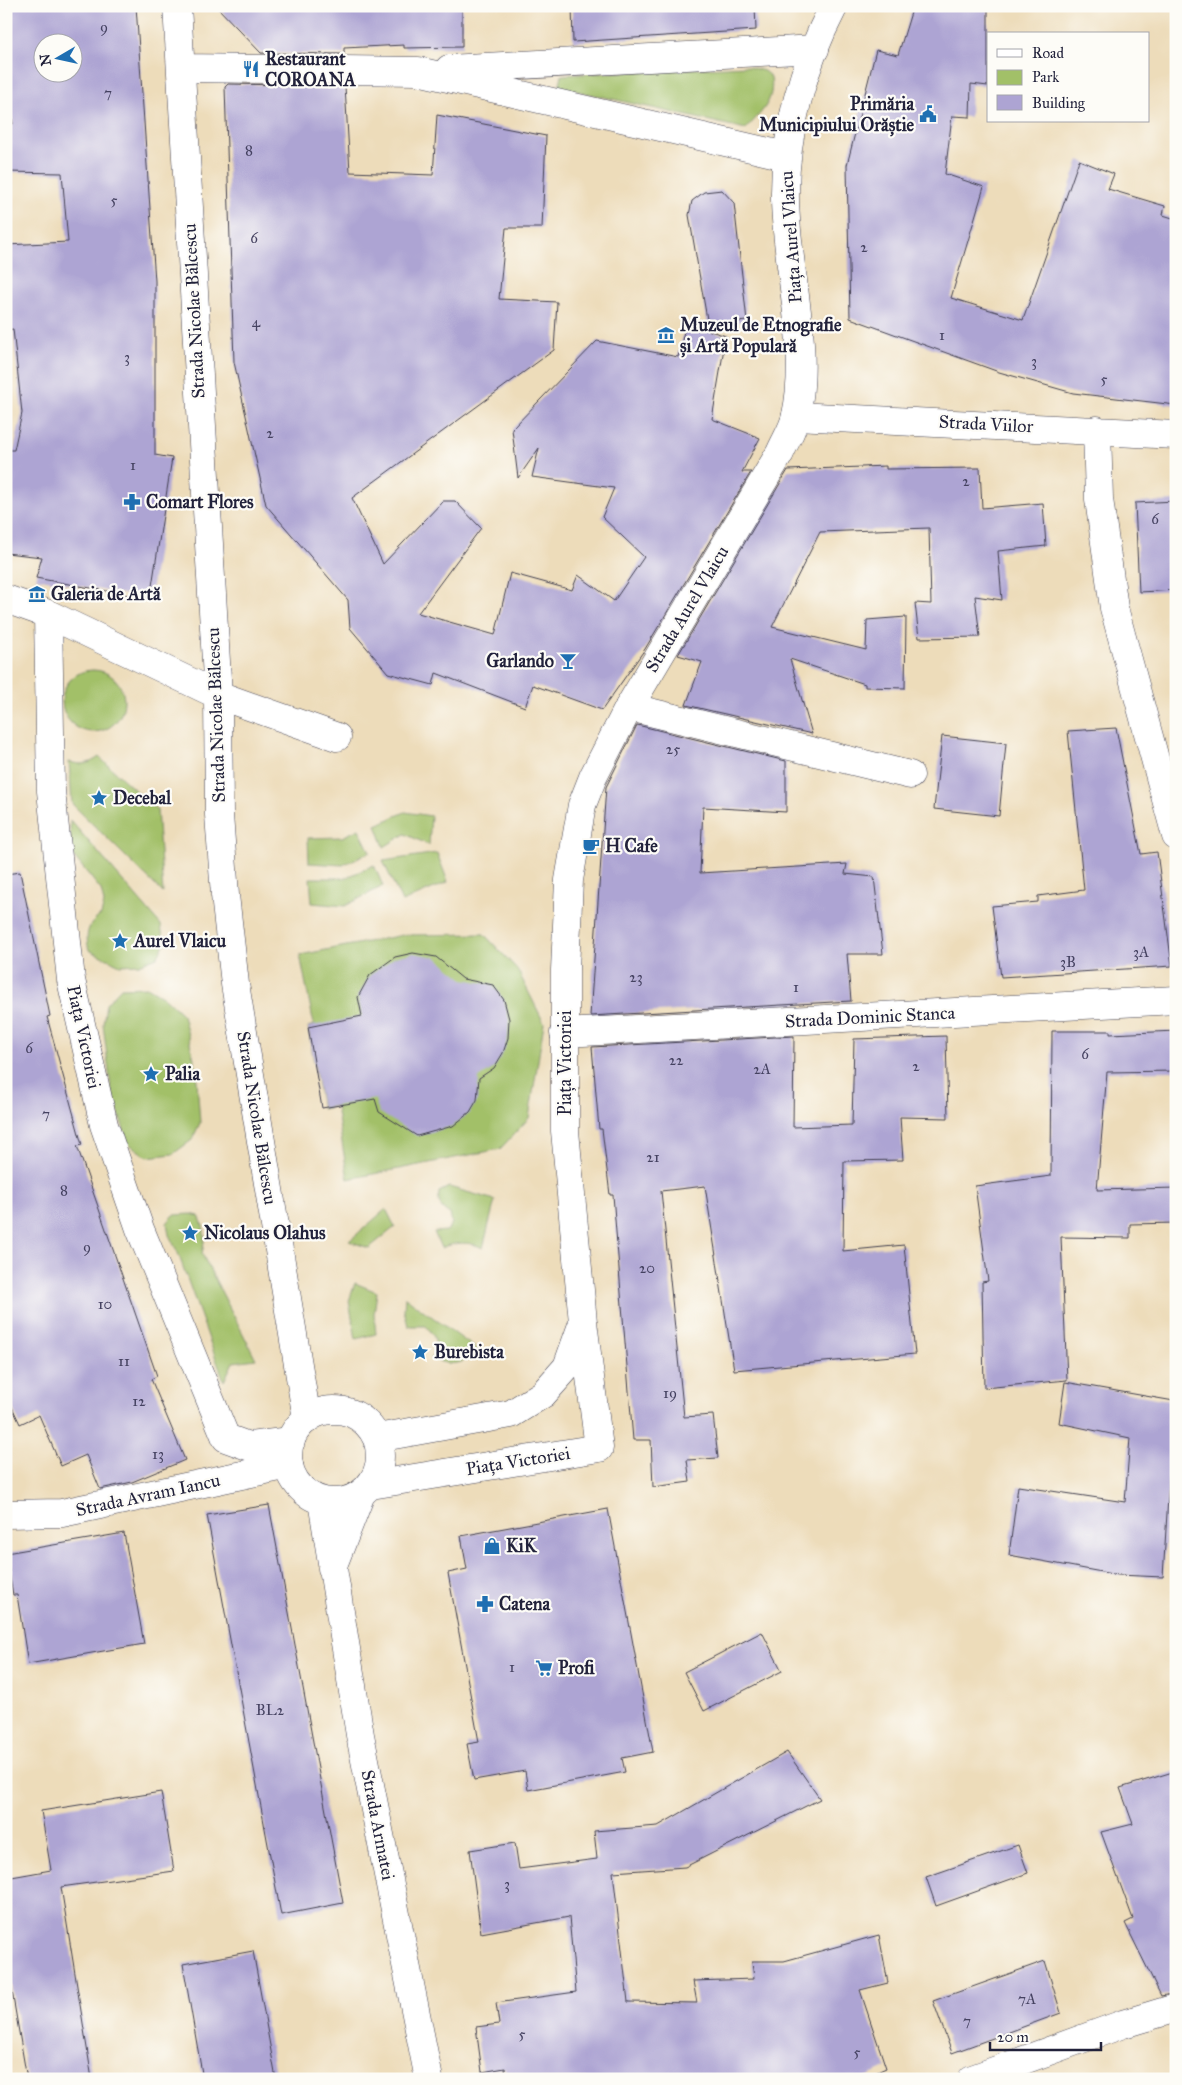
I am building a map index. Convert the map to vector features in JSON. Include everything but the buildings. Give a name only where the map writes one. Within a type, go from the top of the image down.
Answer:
[{"type":"street","name":"Strada Nicolae Bălcescu","points":[[176,6],[182,68],[190,248],[218,695],[219,815],[224,896],[235,984],[307,1419]]},
{"type":"street","name":"Piața Aurel Vlaicu","points":[[796,416],[800,378],[785,201],[786,156],[793,117],[815,49],[834,6]]},
{"type":"street","points":[[182,68],[418,70],[815,49]]},
{"type":"street","points":[[418,70],[786,156]]},
{"type":"street","name":"Strada Viilor","points":[[796,416],[1176,434]]},
{"type":"street","name":"Strada Aurel Vlaicu","points":[[582,805],[593,777],[629,707],[780,453],[796,416]]},
{"type":"street","points":[[1097,430],[1100,498],[1114,608],[1176,836]]},
{"type":"street","points":[[6,598],[48,614],[218,695],[337,737]]},
{"type":"street","name":"Piața Victoriei","points":[[48,614],[51,791],[71,980],[104,1125],[140,1230],[226,1438],[224,1464],[212,1482]]},
{"type":"street","points":[[629,707],[910,775]]},
{"type":"street","name":"Piața Victoriei","points":[[366,1490],[599,1448],[583,1322],[565,1131],[564,1033],[568,880],[582,805]]},
{"type":"street","name":"Strada Dominic Stanca","points":[[564,1033],[1176,1000]]},
{"type":"street","name":"Piața Victoriei","points":[[378,1438],[511,1414],[543,1394],[567,1367],[583,1322]]},
{"type":"street","points":[[332,1570],[366,1490],[381,1462],[378,1438],[365,1422],[347,1412],[326,1410],[307,1419],[298,1429],[290,1453],[295,1481],[307,1493],[322,1501],[342,1502],[366,1490]]},
{"type":"street","points":[[226,1438],[248,1446],[290,1453]]},
{"type":"street","name":"Strada Avram Iancu","points":[[6,1514],[62,1513],[114,1500],[212,1482],[290,1453]]},
{"type":"street","name":"Strada Armatei","points":[[322,1501],[360,1735],[429,2079]]},
{"type":"street","points":[[972,2079],[1123,2024],[1176,2008]]},
{"type":"green space","points":[[746,66],[764,71],[771,77],[772,86],[766,106],[746,129],[559,87],[562,75]]},
{"type":"green space","points":[[87,670],[99,670],[115,679],[122,689],[124,701],[122,713],[115,723],[99,732],[87,732],[76,727],[67,718],[62,707],[62,695],[67,684],[76,675]]},
{"type":"green space","points":[[99,757],[157,810],[163,893],[72,804],[69,762],[84,764]]},
{"type":"green space","points":[[405,812],[431,816],[429,845],[405,834],[384,847],[376,825]]},
{"type":"green space","points":[[70,820],[161,925],[164,945],[157,957],[139,964],[120,965],[89,950],[88,930],[101,915],[104,903],[101,890],[71,853]]},
{"type":"green space","points":[[359,829],[370,852],[343,865],[309,863],[308,838],[342,837]]},
{"type":"green space","points":[[437,853],[448,882],[402,902],[383,861]]},
{"type":"green space","points":[[374,865],[383,886],[345,906],[312,903],[310,878],[345,878]]},
{"type":"green space","points":[[484,934],[517,969],[544,1023],[529,1118],[500,1149],[348,1179],[336,1106],[322,1109],[308,1027],[314,1025],[300,955],[403,935]]},
{"type":"green space","points":[[147,987],[164,997],[183,1015],[196,1067],[200,1123],[192,1140],[173,1154],[147,1157],[128,1143],[111,1088],[103,1024],[106,1004],[121,988]]},
{"type":"green space","points":[[449,1187],[495,1200],[483,1248],[462,1243],[441,1248],[434,1232],[447,1231],[452,1223],[450,1214],[440,1205],[439,1192]]},
{"type":"green space","points":[[386,1209],[395,1227],[369,1248],[349,1241]]},
{"type":"green space","points":[[191,1214],[199,1216],[203,1225],[204,1235],[202,1254],[256,1359],[233,1362],[224,1381],[178,1253],[169,1235],[167,1223],[174,1215]]},
{"type":"green space","points":[[355,1283],[377,1292],[374,1314],[376,1334],[356,1339],[349,1301]]},
{"type":"green space","points":[[405,1297],[479,1351],[466,1360],[451,1364],[431,1359],[435,1350],[434,1338],[426,1326],[408,1326],[404,1310]]},
{"type":"place","name":"Restaurant COROANA","points":[[251,69]]},
{"type":"place","name":"Primăria Municipiului Orăștie","points":[[928,114]]},
{"type":"place","name":"Muzeul de Etnografie și Artă Populară","points":[[666,335]]},
{"type":"place","name":"Comart Flores","points":[[132,502]]},
{"type":"place","name":"Galeria de Artă","points":[[37,594]]},
{"type":"place","name":"Garlando","points":[[568,661]]},
{"type":"place","name":"Decebal","points":[[99,798]]},
{"type":"place","name":"H Cafe","points":[[591,846]]},
{"type":"place","name":"Aurel Vlaicu","points":[[120,941]]},
{"type":"place","name":"Palia","points":[[151,1074]]},
{"type":"place","name":"Nicolaus Olahus","points":[[190,1233]]},
{"type":"place","name":"Burebista","points":[[420,1352]]},
{"type":"place","name":"KiK","points":[[492,1546]]},
{"type":"place","name":"Catena","points":[[485,1604]]},
{"type":"place","name":"Profi","points":[[544,1668]]}]
